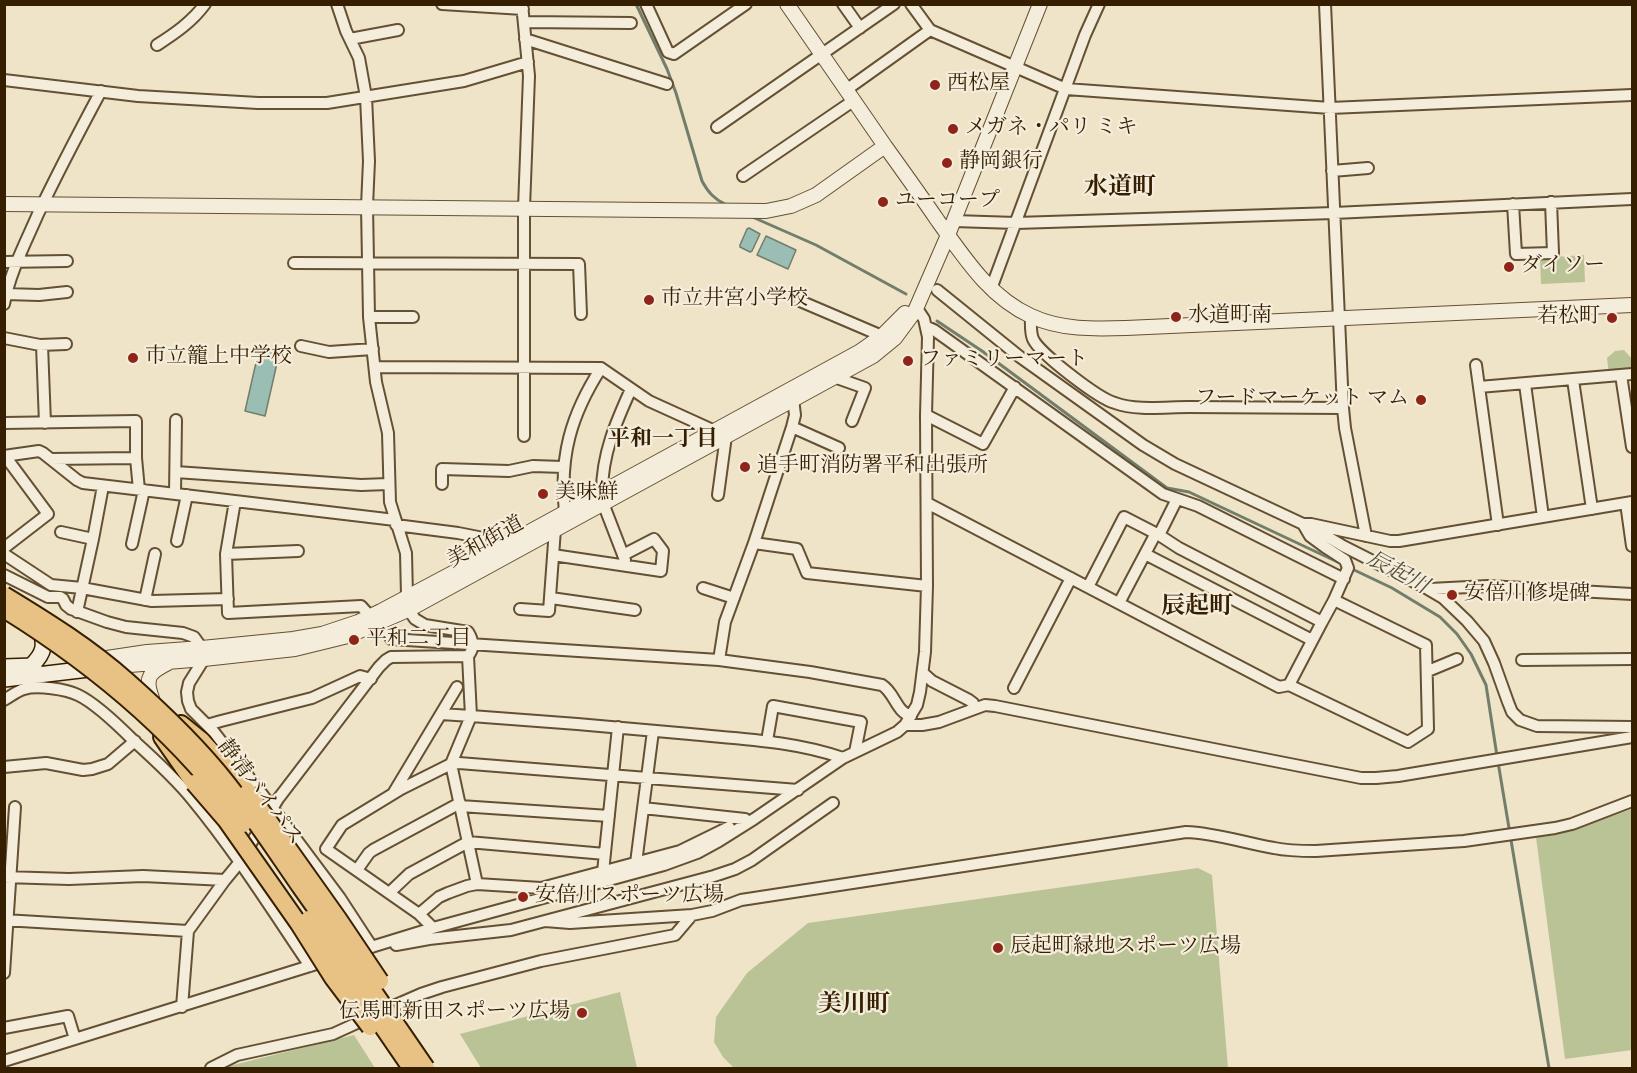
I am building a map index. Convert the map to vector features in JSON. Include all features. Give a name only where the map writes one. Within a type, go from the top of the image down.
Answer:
[{"type":"highway","points":[[4,588],[71,632],[145,710],[194,783],[226,820],[293,915],[333,978],[401,1068]]},
{"type":"highway","name":"静清バイパス","points":[[4,595],[78,643],[126,680],[197,749],[242,803],[426,1068]]},
{"type":"highway","points":[[4,607],[102,663],[152,698],[202,741],[248,792],[339,920],[436,1068]]},
{"type":"highway","name":"静清バイパス","points":[[4,607],[68,650],[117,689],[177,745],[232,809],[291,891],[411,1068]]},
{"type":"main road","points":[[31,666],[44,647],[39,626]]},
{"type":"main road","name":"美和街道","points":[[4,667],[102,663]]},
{"type":"main road","name":"美和街道","points":[[4,679],[102,663]]},
{"type":"street","points":[[157,45],[188,23],[205,4]]},
{"type":"street","points":[[338,4],[346,31],[359,58],[366,97],[369,161],[367,207],[369,317],[376,382],[388,433],[390,502],[406,553],[409,603],[415,619],[425,625],[468,632],[472,638],[473,645],[468,656],[471,716],[451,764],[477,884]]},
{"type":"street","points":[[442,4],[522,7],[528,62],[529,100],[523,264],[524,436]]},
{"type":"street","points":[[646,4],[668,52],[674,54],[746,4]]},
{"type":"street","points":[[787,4],[948,235],[991,289],[1006,302],[1031,316],[1059,325],[1096,329],[1632,305]]},
{"type":"street","points":[[843,4],[860,28]]},
{"type":"street","points":[[717,127],[894,4]]},
{"type":"street","points":[[911,4],[930,30],[1066,89],[1330,108],[1632,95]]},
{"type":"street","name":"美和街道","points":[[102,663],[147,652],[203,653],[295,649],[358,632],[565,512],[602,497],[873,356],[895,338],[930,290],[948,235],[1040,4]]},
{"type":"street","points":[[991,289],[1085,35],[1100,4]]},
{"type":"street","points":[[1325,4],[1343,408],[1366,536]]},
{"type":"street","points":[[524,22],[631,23]]},
{"type":"street","points":[[350,39],[398,30]]},
{"type":"street","points":[[743,176],[850,95],[930,30]]},
{"type":"street","points":[[525,39],[668,84]]},
{"type":"street","points":[[4,80],[138,96],[314,104],[475,79],[528,62]]},
{"type":"street","points":[[67,292],[5,299],[16,262],[67,153],[101,91]]},
{"type":"street","points":[[4,204],[766,211],[791,206],[816,195],[885,146]]},
{"type":"street","points":[[1332,171],[1368,168]]},
{"type":"street","points":[[954,220],[1016,223],[1334,213],[1632,199]]},
{"type":"street","points":[[1514,204],[1516,254],[1553,253],[1551,202]]},
{"type":"street","points":[[4,262],[67,261]]},
{"type":"street","points":[[294,263],[579,264],[581,314]]},
{"type":"street","points":[[930,290],[963,310],[1020,357],[1143,445],[1175,464],[1303,524],[1443,598],[1484,641],[1512,712],[1520,720],[1537,726],[1632,728]]},
{"type":"street","name":"美和街道","points":[[720,434],[882,336],[930,290]]},
{"type":"street","points":[[800,300],[882,336]]},
{"type":"street","points":[[4,1061],[373,946],[664,865],[697,853],[798,790],[843,758],[897,732],[908,721],[917,705],[923,673],[927,586],[928,336],[924,320],[913,312]]},
{"type":"street","points":[[1031,316],[1031,333],[1037,345],[1068,373],[1113,403],[1156,407],[1343,408]]},
{"type":"street","points":[[369,317],[413,317]]},
{"type":"street","points":[[927,327],[1015,387],[1154,489],[1198,506],[1344,579]]},
{"type":"street","points":[[4,338],[42,345],[66,344]]},
{"type":"street","points":[[42,345],[45,423]]},
{"type":"street","points":[[301,346],[329,352],[373,349]]},
{"type":"street","points":[[1476,365],[1498,525]]},
{"type":"street","points":[[375,367],[601,368],[649,401],[720,434],[718,495]]},
{"type":"street","points":[[565,512],[563,467],[569,436],[578,411],[601,368]]},
{"type":"street","points":[[1479,387],[1632,374]]},
{"type":"street","points":[[1621,375],[1632,447]]},
{"type":"street","points":[[834,377],[865,388],[852,421]]},
{"type":"street","points":[[1573,380],[1592,509]]},
{"type":"street","points":[[1525,384],[1544,517]]},
{"type":"street","points":[[926,415],[983,444],[1015,387]]},
{"type":"street","points":[[627,566],[602,497],[602,482],[610,438],[631,389]]},
{"type":"street","points":[[719,660],[725,622],[792,427],[795,415],[793,399]]},
{"type":"street","points":[[176,420],[176,471],[181,495],[177,541]]},
{"type":"street","points":[[4,423],[136,421],[136,458],[141,490],[132,544]]},
{"type":"street","points":[[792,427],[839,448]]},
{"type":"street","points":[[4,548],[48,514],[5,456],[39,451],[83,483],[395,522],[509,543]]},
{"type":"street","points":[[51,459],[136,458]]},
{"type":"street","points":[[442,484],[442,469],[509,471],[533,466],[563,467]]},
{"type":"street","points":[[176,471],[361,485],[388,484]]},
{"type":"street","points":[[77,612],[103,486]]},
{"type":"street","name":"美和街道","points":[[102,663],[172,661],[203,653],[322,634],[409,603],[555,529],[602,497]]},
{"type":"street","points":[[1119,603],[1178,499]]},
{"type":"street","points":[[235,501],[226,554],[228,613],[361,606],[370,616]]},
{"type":"street","points":[[927,503],[1279,687],[1289,685],[1408,742],[1428,729],[1426,645],[1334,600]]},
{"type":"street","points":[[1303,524],[1399,541],[1629,503],[1632,546]]},
{"type":"street","points":[[1088,587],[1124,517],[1322,622]]},
{"type":"street","points":[[1289,685],[1334,600],[1348,568],[1345,560],[1310,536],[1303,524]]},
{"type":"street","points":[[520,609],[549,611],[555,529]]},
{"type":"street","points":[[61,532],[93,539]]},
{"type":"street","points":[[553,555],[661,571],[663,551],[654,539],[623,555]]},
{"type":"street","points":[[754,543],[797,549],[807,573],[927,586]]},
{"type":"street","points":[[226,554],[298,551]]},
{"type":"street","points":[[4,554],[51,585],[82,588],[145,600],[228,599]]},
{"type":"street","points":[[145,600],[155,554]]},
{"type":"street","points":[[1145,554],[1312,640]]},
{"type":"street","points":[[4,575],[48,597],[60,597],[66,605],[77,612],[107,622],[126,627],[183,633],[194,637],[203,653],[187,692],[191,709],[214,732],[272,807],[373,946]]},
{"type":"street","points":[[1014,688],[1071,578]]},
{"type":"street","points":[[1429,590],[1488,586],[1632,594]]},
{"type":"street","points":[[703,588],[734,598]]},
{"type":"street","points":[[551,598],[635,610]]},
{"type":"street","points":[[391,639],[719,660],[810,672],[882,685],[887,688],[908,721]]},
{"type":"street","points":[[182,1007],[188,931],[239,863],[272,807],[370,679],[391,657],[468,656]]},
{"type":"street","points":[[1428,671],[1457,659]]},
{"type":"street","points":[[1522,660],[1632,659]]},
{"type":"street","points":[[152,698],[148,684],[153,670],[172,661]]},
{"type":"street","points":[[923,673],[932,681],[969,700],[975,708]]},
{"type":"street","points":[[207,725],[312,698],[360,676],[370,679]]},
{"type":"street","points":[[393,794],[457,687]]},
{"type":"street","points":[[4,700],[26,688],[67,691],[77,694],[121,728],[191,797],[218,832],[310,966]]},
{"type":"street","points":[[908,721],[930,724],[985,705],[995,706],[1361,778],[1386,777],[1474,764],[1632,737]]},
{"type":"street","points":[[767,741],[773,706],[861,722],[855,752]]},
{"type":"street","points":[[441,714],[767,741],[831,753],[843,758]]},
{"type":"street","points":[[603,872],[618,727]]},
{"type":"street","points":[[636,863],[653,730]]},
{"type":"street","points":[[4,767],[46,763],[83,770],[92,769],[108,764],[135,741]]},
{"type":"street","points":[[433,928],[419,914],[326,849],[342,825],[393,794],[451,764],[798,790]]},
{"type":"street","points":[[545,921],[570,923],[692,915],[712,911],[741,900],[1186,832],[1203,833],[1294,851],[1464,841],[1572,824],[1632,801]]},
{"type":"street","points":[[373,946],[511,930],[697,881],[752,860],[832,803]]},
{"type":"street","points":[[357,870],[373,850],[460,804],[609,816]]},
{"type":"street","points":[[4,973],[7,877],[15,807]]},
{"type":"street","points":[[643,808],[750,819]]},
{"type":"street","points":[[419,914],[439,897],[477,884],[542,888],[687,848],[750,819]]},
{"type":"street","points":[[388,893],[409,874],[468,842],[604,854]]},
{"type":"street","points":[[7,877],[69,879],[143,876],[225,880]]},
{"type":"street","points":[[211,1068],[237,1055],[333,1034],[421,994],[442,987],[541,961],[675,935],[692,915]]},
{"type":"street","points":[[6,920],[188,931]]},
{"type":"street","points":[[4,1028],[68,1016],[75,1039]]},
{"type":"green space","points":[[1584,255],[1585,282],[1541,284],[1540,258]]},
{"type":"green space","points":[[1624,350],[1632,359],[1632,372],[1609,375],[1607,358],[1615,351]]},
{"type":"green space","points":[[1632,809],[1632,1050],[1565,1059],[1536,837],[1584,826]]},
{"type":"green space","name":"辰起町緑地スポーツ広場","points":[[1198,868],[1212,875],[1228,1068],[734,1068],[723,1057],[714,1042],[716,1017],[747,973],[808,923]]},
{"type":"green space","name":"伝馬町新田スポーツ広場","points":[[620,992],[637,1068],[481,1068],[460,1034]]},
{"type":"green space","points":[[354,1035],[375,1068],[225,1068],[229,1066]]},
{"type":"water","points":[[749,228],[760,234],[750,252],[740,247]]},
{"type":"water","points":[[766,236],[796,250],[788,269],[757,255]]},
{"type":"water","points":[[260,345],[280,350],[265,416],[245,411]]},
{"type":"waterway","points":[[636,4],[676,93],[702,181],[712,195],[725,204]]},
{"type":"waterway","points":[[750,216],[816,245],[906,294]]},
{"type":"waterway","name":"辰起川","points":[[937,321],[982,351],[1167,488],[1189,492],[1344,565]]},
{"type":"waterway","name":"辰起川","points":[[1350,568],[1392,588],[1440,617],[1457,634],[1471,654],[1486,685],[1497,756]]},
{"type":"waterway","name":"辰起川","points":[[1498,762],[1549,1068]]},
{"type":"place","name":"西松屋","points":[[935,85]]},
{"type":"place","name":"メガネ・パリ ミキ","points":[[953,129]]},
{"type":"place","name":"静岡銀行","points":[[947,163]]},
{"type":"place","name":"ユーコープ","points":[[883,202]]},
{"type":"place","name":"ダイソー","points":[[1509,267]]},
{"type":"place","name":"市立井宮小学校","points":[[649,300]]},
{"type":"place","name":"水道町南","points":[[1176,317]]},
{"type":"place","name":"若松町","points":[[1612,318]]},
{"type":"place","name":"市立籠上中学校","points":[[133,358]]},
{"type":"place","name":"ファミリーマート","points":[[908,361]]},
{"type":"place","name":"フードマーケット マム","points":[[1421,400]]},
{"type":"place","name":"追手町消防署平和出張所","points":[[745,467]]},
{"type":"place","name":"美味鮮","points":[[543,494]]},
{"type":"place","name":"安倍川修堤碑","points":[[1452,595]]},
{"type":"place","name":"平和二丁目","points":[[354,640]]},
{"type":"place","name":"安倍川スポーツ広場","points":[[523,897]]},
{"type":"place","name":"辰起町緑地スポーツ広場","points":[[998,948]]},
{"type":"place","name":"伝馬町新田スポーツ広場","points":[[582,1013]]},
{"type":"district","name":"水道町","points":[[1120,189]]},
{"type":"district","name":"平和一丁目","points":[[663,440]]},
{"type":"district","name":"辰起町","points":[[1197,608]]},
{"type":"district","name":"美川町","points":[[854,1006]]}]
